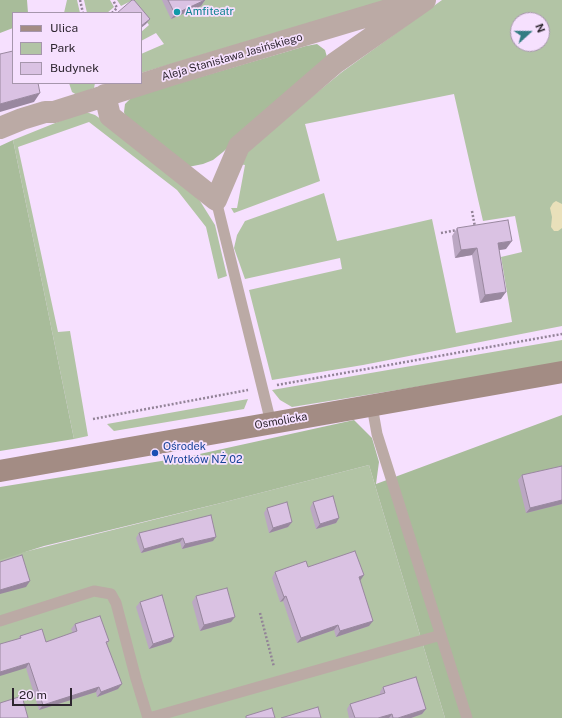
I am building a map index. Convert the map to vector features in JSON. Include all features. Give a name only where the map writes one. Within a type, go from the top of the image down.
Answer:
[{"type":"street","name":"Aleja Stanisława Jasińskiego","points":[[0,128],[22,119],[45,112],[54,112],[347,24],[419,0]]},
{"type":"street","points":[[105,96],[110,116],[216,200],[239,146],[335,63],[425,0]]},
{"type":"street","name":"Osmolicka","points":[[0,471],[562,372]]},
{"type":"lane","points":[[216,200],[271,423]]},
{"type":"lane","points":[[372,406],[377,434],[467,718]]},
{"type":"lane","points":[[0,621],[94,591],[111,594],[116,603],[136,679],[149,718],[441,635]]},
{"type":"path","points":[[80,0],[83,12]]},
{"type":"path","points":[[113,0],[118,8],[113,12]]},
{"type":"path","points":[[472,211],[475,227]]},
{"type":"path","points":[[468,228],[482,225]]},
{"type":"path","points":[[441,233],[461,229]]},
{"type":"path","points":[[93,419],[562,334]]},
{"type":"path","points":[[260,613],[278,681]]},
{"type":"green space","points":[[0,0],[27,0],[28,12],[12,12],[12,28],[0,33]]},
{"type":"green space","points":[[67,0],[77,0],[80,12],[64,12]]},
{"type":"green space","points":[[84,0],[110,0],[114,7],[108,12],[87,12]]},
{"type":"green space","points":[[117,0],[386,0],[142,73],[142,54],[164,44],[156,33],[142,40],[142,31],[149,25],[142,16],[142,12],[139,12],[131,1],[121,6]]},
{"type":"green space","points":[[442,0],[562,0],[562,326],[363,365],[272,380],[249,290],[342,269],[340,258],[245,279],[234,248],[237,235],[245,221],[324,193],[337,241],[432,219],[456,333],[512,322],[501,257],[522,252],[515,216],[483,221],[454,94],[305,124],[320,181],[234,213],[231,208],[237,208],[245,165],[238,164],[243,153],[342,72]]},
{"type":"green space","points":[[317,44],[325,50],[327,57],[223,152],[213,160],[203,164],[188,167],[126,120],[124,112],[125,104],[132,97]]},
{"type":"green space","points":[[69,84],[95,84],[94,88],[77,95],[72,92]]},
{"type":"green space","points":[[80,113],[95,115],[150,153],[200,201],[215,225],[227,276],[218,279],[206,227],[177,190],[89,122],[18,147],[58,332],[70,331],[88,436],[74,439],[13,140]]},
{"type":"green space","points":[[13,140],[74,439],[0,451],[0,146]]},
{"type":"green space","points":[[562,340],[562,362],[521,370],[292,407],[280,400],[272,390]]},
{"type":"green space","points":[[248,399],[244,409],[114,431],[107,424]]},
{"type":"green space","points":[[562,415],[562,718],[445,718],[369,465],[44,546],[0,560],[0,487],[186,457],[354,420],[372,438],[379,462],[376,484]]},
{"type":"green space","points":[[369,465],[445,718],[0,718],[0,558]]},
{"type":"sand","points":[[556,201],[562,204],[562,228],[558,231],[554,231],[551,227],[552,217],[550,208]]},
{"type":"building","points":[[132,0],[134,0],[150,19],[142,25],[142,12],[118,12]]},
{"type":"building","points":[[168,0],[205,0],[175,14]]},
{"type":"building","points":[[12,51],[12,84],[38,84],[40,93],[0,104],[0,54]]},
{"type":"building","points":[[508,220],[512,241],[498,243],[506,292],[485,295],[477,248],[461,250],[457,228]]},
{"type":"building","points":[[562,466],[562,500],[530,508],[522,475]]},
{"type":"building","points":[[333,496],[339,518],[320,524],[313,502]]},
{"type":"building","points":[[287,502],[292,522],[273,528],[267,508]]},
{"type":"building","points":[[211,515],[216,537],[185,544],[183,538],[144,549],[139,533]]},
{"type":"building","points":[[355,551],[364,575],[359,577],[373,621],[340,631],[338,625],[301,638],[286,596],[284,597],[275,572],[306,561],[308,567]]},
{"type":"building","points":[[22,555],[30,581],[0,590],[0,562]]},
{"type":"building","points":[[227,588],[235,617],[204,625],[196,596]]},
{"type":"building","points":[[162,595],[174,637],[153,644],[140,602]]},
{"type":"building","points":[[100,616],[109,641],[106,642],[122,684],[101,692],[99,687],[43,705],[29,663],[0,672],[0,644],[21,638],[20,636],[42,629],[46,642],[77,631],[75,624]]},
{"type":"building","points":[[416,677],[426,709],[398,718],[393,718],[392,714],[378,718],[355,718],[350,704],[385,693],[383,687]]},
{"type":"building","points":[[22,696],[28,718],[0,718],[0,703]]},
{"type":"building","points":[[318,707],[321,718],[281,718]]},
{"type":"building","points":[[272,708],[275,718],[246,718],[246,716]]},
{"type":"place","name":"Amfiteatr","points":[[177,12]]},
{"type":"place","name":"Ośrodek Wrotków NŻ 02","points":[[155,453]]}]
